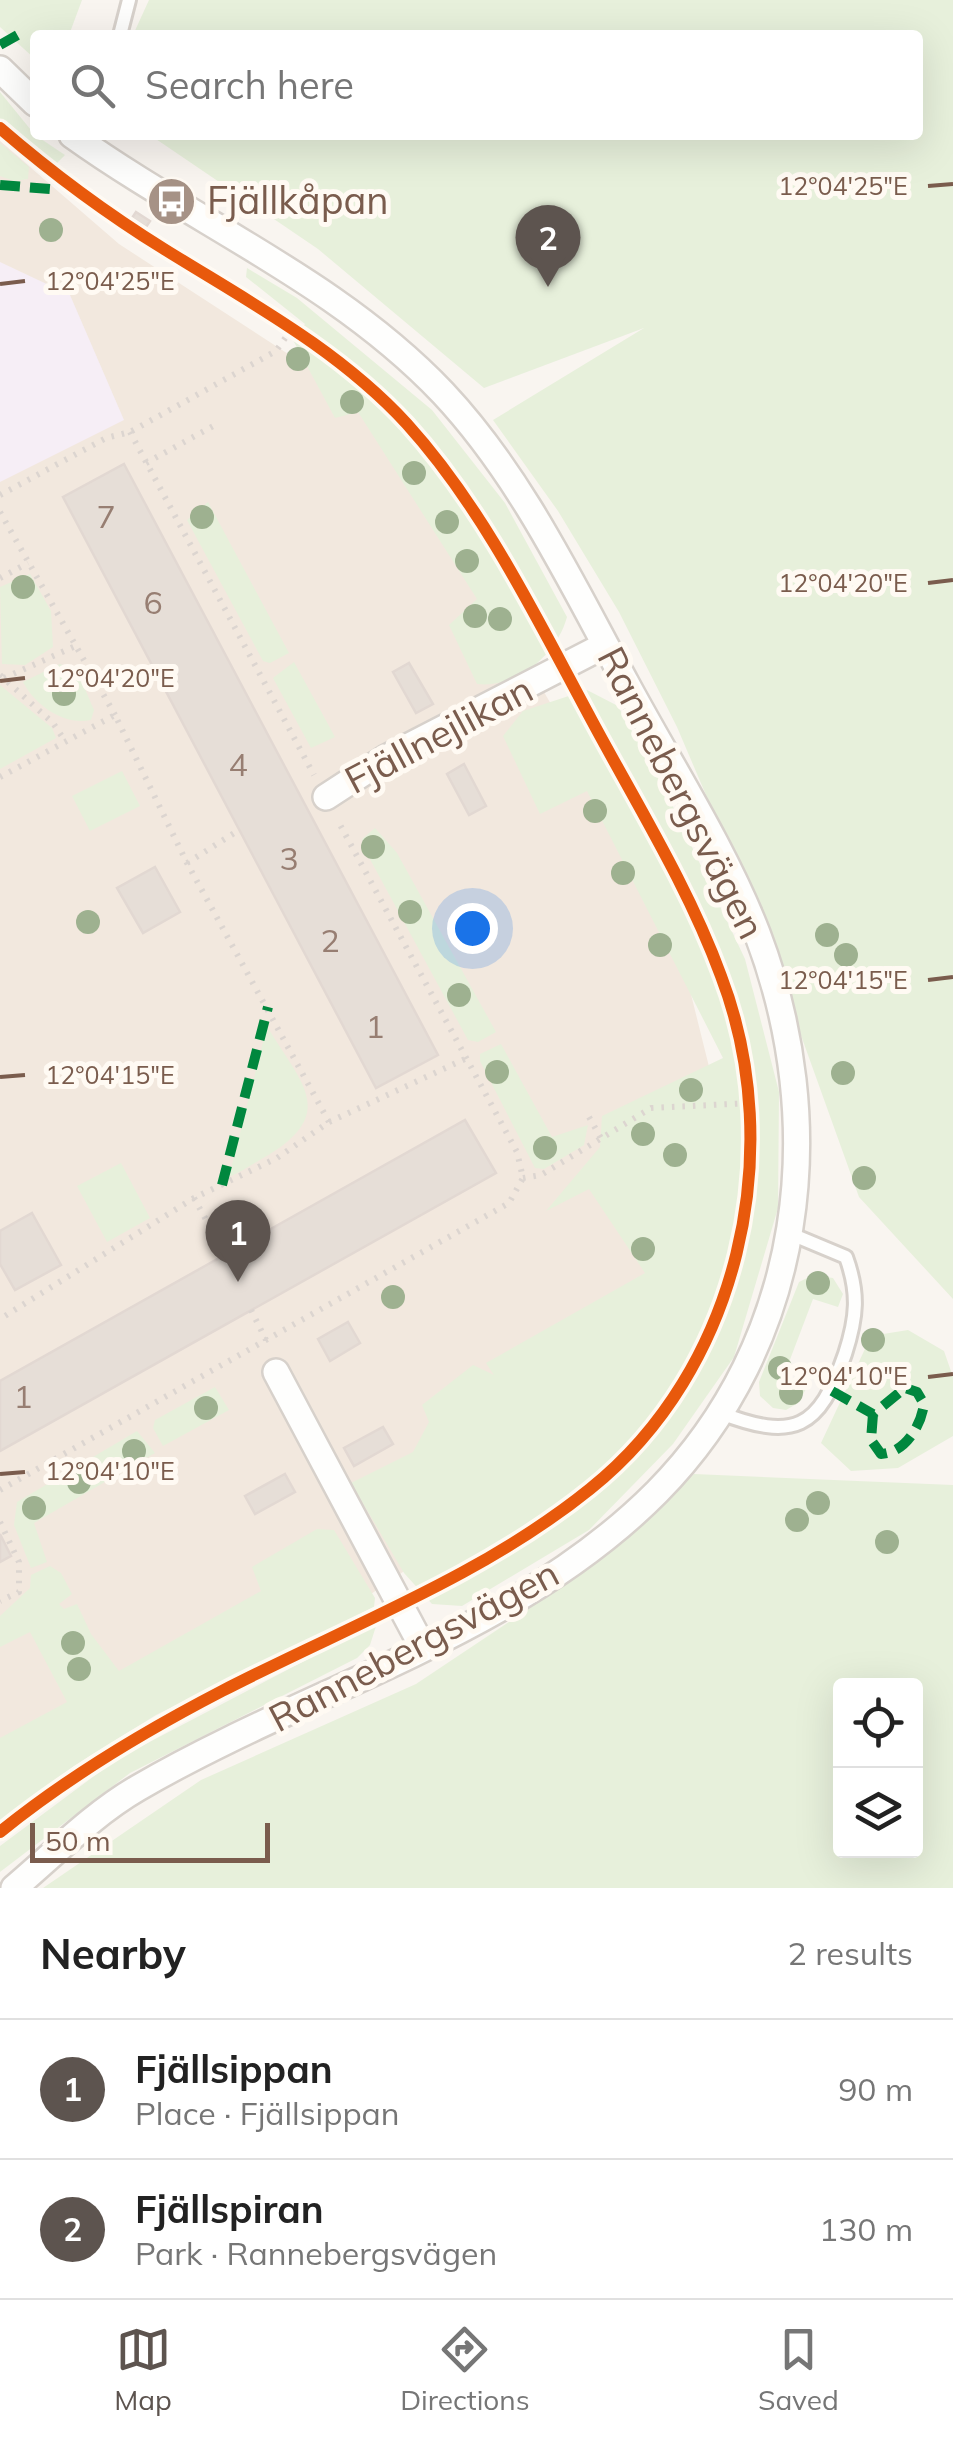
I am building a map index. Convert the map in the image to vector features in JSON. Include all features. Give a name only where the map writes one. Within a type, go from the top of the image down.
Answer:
[{"type":"street","points":[[0,68],[30,98]]},
{"type":"street","name":"Rannebergsvägen","points":[[14,1888],[133,1790],[508,1604],[597,1547],[659,1490],[718,1412],[774,1299],[791,1234],[800,1155],[796,1090],[784,1026],[756,932],[606,645],[514,487],[444,394],[367,323],[80,140]]},
{"type":"street","name":"Fjällnejlikan","points":[[326,797],[386,758],[606,645]]},
{"type":"street","points":[[276,1372],[422,1646]]},
{"type":"lane","points":[[121,30],[129,0]]},
{"type":"lane","points":[[718,1412],[746,1423],[786,1425],[807,1420],[824,1407],[832,1391],[856,1320],[854,1278],[846,1256],[791,1234]]},
{"type":"path","points":[[0,495],[106,438],[130,432],[276,351],[293,326]]},
{"type":"path","points":[[146,463],[215,425]]},
{"type":"path","points":[[0,1490],[510,1203],[524,1178],[517,1152],[468,1058],[130,432]]},
{"type":"path","points":[[0,512],[78,645],[187,863],[328,1122]]},
{"type":"path","points":[[0,578],[28,563]]},
{"type":"path","points":[[66,742],[53,722],[2,677],[78,645]]},
{"type":"path","points":[[0,777],[115,715]]},
{"type":"path","points":[[187,863],[239,830]]},
{"type":"path","points":[[0,1319],[194,1198],[277,1158],[328,1122],[468,1058]]},
{"type":"path","points":[[524,1178],[541,1176],[652,1108],[751,1104]]},
{"type":"path","points":[[589,1117],[602,1140]]},
{"type":"path","points":[[194,1198],[225,1254]]},
{"type":"path","points":[[251,1310],[276,1372]]},
{"type":"path","points":[[0,1522],[19,1562],[19,1592],[0,1601]]},
{"type":"shaded area","points":[[0,141],[119,244],[385,417],[670,910],[731,1155],[638,1409],[358,1603],[26,1779],[0,1803]]},
{"type":"shaded area","points":[[0,262],[70,295],[124,420],[0,482]]},
{"type":"green space","points":[[0,0],[82,0],[71,30],[30,30],[30,54],[0,27]]},
{"type":"green space","points":[[149,0],[953,0],[953,1299],[859,1197],[761,924],[677,727],[619,612],[558,511],[493,420],[644,328],[484,388],[318,249],[157,140],[923,140],[923,30],[135,30]]},
{"type":"green space","points":[[0,92],[30,129],[30,140],[42,140],[65,155],[55,165],[0,119]]},
{"type":"green space","points":[[0,143],[29,167],[28,179],[14,181],[0,176]]},
{"type":"green space","points":[[247,268],[297,298],[432,410],[505,503],[567,617],[554,644],[533,666],[507,681],[477,684],[449,625],[477,599],[358,412],[335,418],[293,340],[305,324],[246,277]]},
{"type":"green space","points":[[208,502],[289,653],[270,663],[263,661],[187,520]]},
{"type":"green space","points":[[30,574],[51,611],[53,647],[25,665],[2,664],[0,587]]},
{"type":"green space","points":[[294,662],[335,737],[311,748],[273,678]]},
{"type":"green space","points":[[60,664],[82,682],[94,710],[91,720],[71,720],[51,712],[23,682]]},
{"type":"green space","points":[[0,685],[52,728],[56,738],[0,769]]},
{"type":"green space","points":[[587,690],[618,706],[666,792],[745,959],[779,1092],[778,1208],[734,1357],[673,1444],[589,1530],[462,1606],[432,1604],[404,1573],[351,1483],[413,1452],[429,1422],[422,1405],[473,1365],[494,1375],[486,1363],[645,1273],[589,1189],[546,1211],[600,1147],[602,1116],[723,1058],[587,791],[540,814],[503,736],[523,711]]},
{"type":"green space","points":[[122,771],[140,806],[90,831],[72,796]]},
{"type":"green space","points":[[375,828],[397,853],[496,1032],[478,1042],[468,1040],[365,850],[362,839]]},
{"type":"green space","points":[[267,1026],[300,1079],[308,1109],[291,1138],[229,1177]]},
{"type":"green space","points":[[501,1044],[552,1137],[588,1125],[584,1145],[544,1169],[535,1168],[480,1061],[480,1054]]},
{"type":"green space","points":[[121,1163],[150,1218],[107,1242],[77,1186]]},
{"type":"green space","points":[[813,1275],[833,1278],[843,1294],[838,1307],[813,1299],[783,1378],[806,1389],[798,1403],[786,1410],[773,1408],[760,1396],[759,1382],[799,1282]]},
{"type":"green space","points":[[908,1330],[944,1351],[953,1377],[953,1436],[898,1468],[851,1471],[821,1443],[871,1336]]},
{"type":"green space","points":[[215,1387],[229,1410],[163,1446],[153,1428],[155,1420]]},
{"type":"green space","points":[[137,1431],[155,1453],[34,1523],[47,1562],[31,1568],[14,1525],[17,1502]]},
{"type":"green space","points":[[694,1474],[953,1485],[953,1888],[43,1888],[201,1780],[416,1684],[573,1579]]},
{"type":"green space","points":[[317,1529],[334,1530],[375,1598],[374,1607],[156,1715],[74,1766],[0,1822],[0,1738],[67,1702],[30,1632],[0,1647],[0,1616],[30,1588],[31,1575],[50,1566],[61,1573],[72,1594],[59,1604],[64,1609],[77,1604],[91,1634],[119,1671],[261,1591],[252,1567]]},
{"type":"green space","points":[[377,1623],[370,1645],[357,1658],[130,1773],[0,1872],[0,1846],[117,1759]]},
{"type":"building","points":[[136,212],[150,221],[146,227],[132,218]]},
{"type":"building","points":[[124,464],[438,1055],[376,1088],[63,497]]},
{"type":"building","points":[[409,663],[433,704],[416,713],[393,672]]},
{"type":"building","points":[[464,764],[486,806],[469,815],[447,774]]},
{"type":"building","points":[[155,867],[180,912],[143,933],[117,888]]},
{"type":"building","points":[[465,1120],[496,1173],[0,1451],[0,1381]]},
{"type":"building","points":[[32,1213],[61,1265],[15,1290],[0,1264],[0,1231]]},
{"type":"building","points":[[348,1322],[360,1343],[330,1361],[318,1339]]},
{"type":"building","points":[[383,1427],[393,1444],[354,1466],[344,1448]]},
{"type":"building","points":[[285,1474],[295,1492],[255,1514],[245,1496]]},
{"type":"building","points":[[0,1534],[11,1556],[0,1562]]},
{"type":"marked path","points":[[0,45],[23,32]]},
{"type":"marked path","points":[[0,185],[50,189],[59,179]]},
{"type":"marked path","points":[[222,1185],[268,1007]]},
{"type":"marked path","points":[[832,1391],[873,1414],[905,1388],[917,1392],[924,1404],[919,1421],[904,1444],[881,1454],[871,1440],[873,1414]]},
{"type":"cycle path","points":[[0,128],[121,221],[260,308],[352,372],[407,424],[435,457],[508,566],[693,910],[721,976],[741,1043],[750,1113],[748,1184],[736,1254],[715,1321],[683,1383],[641,1440],[590,1489],[504,1549],[458,1575],[164,1722],[80,1774],[0,1832]]},
{"type":"place","name":"Fjällkåpan","points":[[172,201]]},
{"type":"place","name":"Fjällspiran","points":[[548,287]]},
{"type":"place","name":"Fjällsippan","points":[[238,1282]]}]
